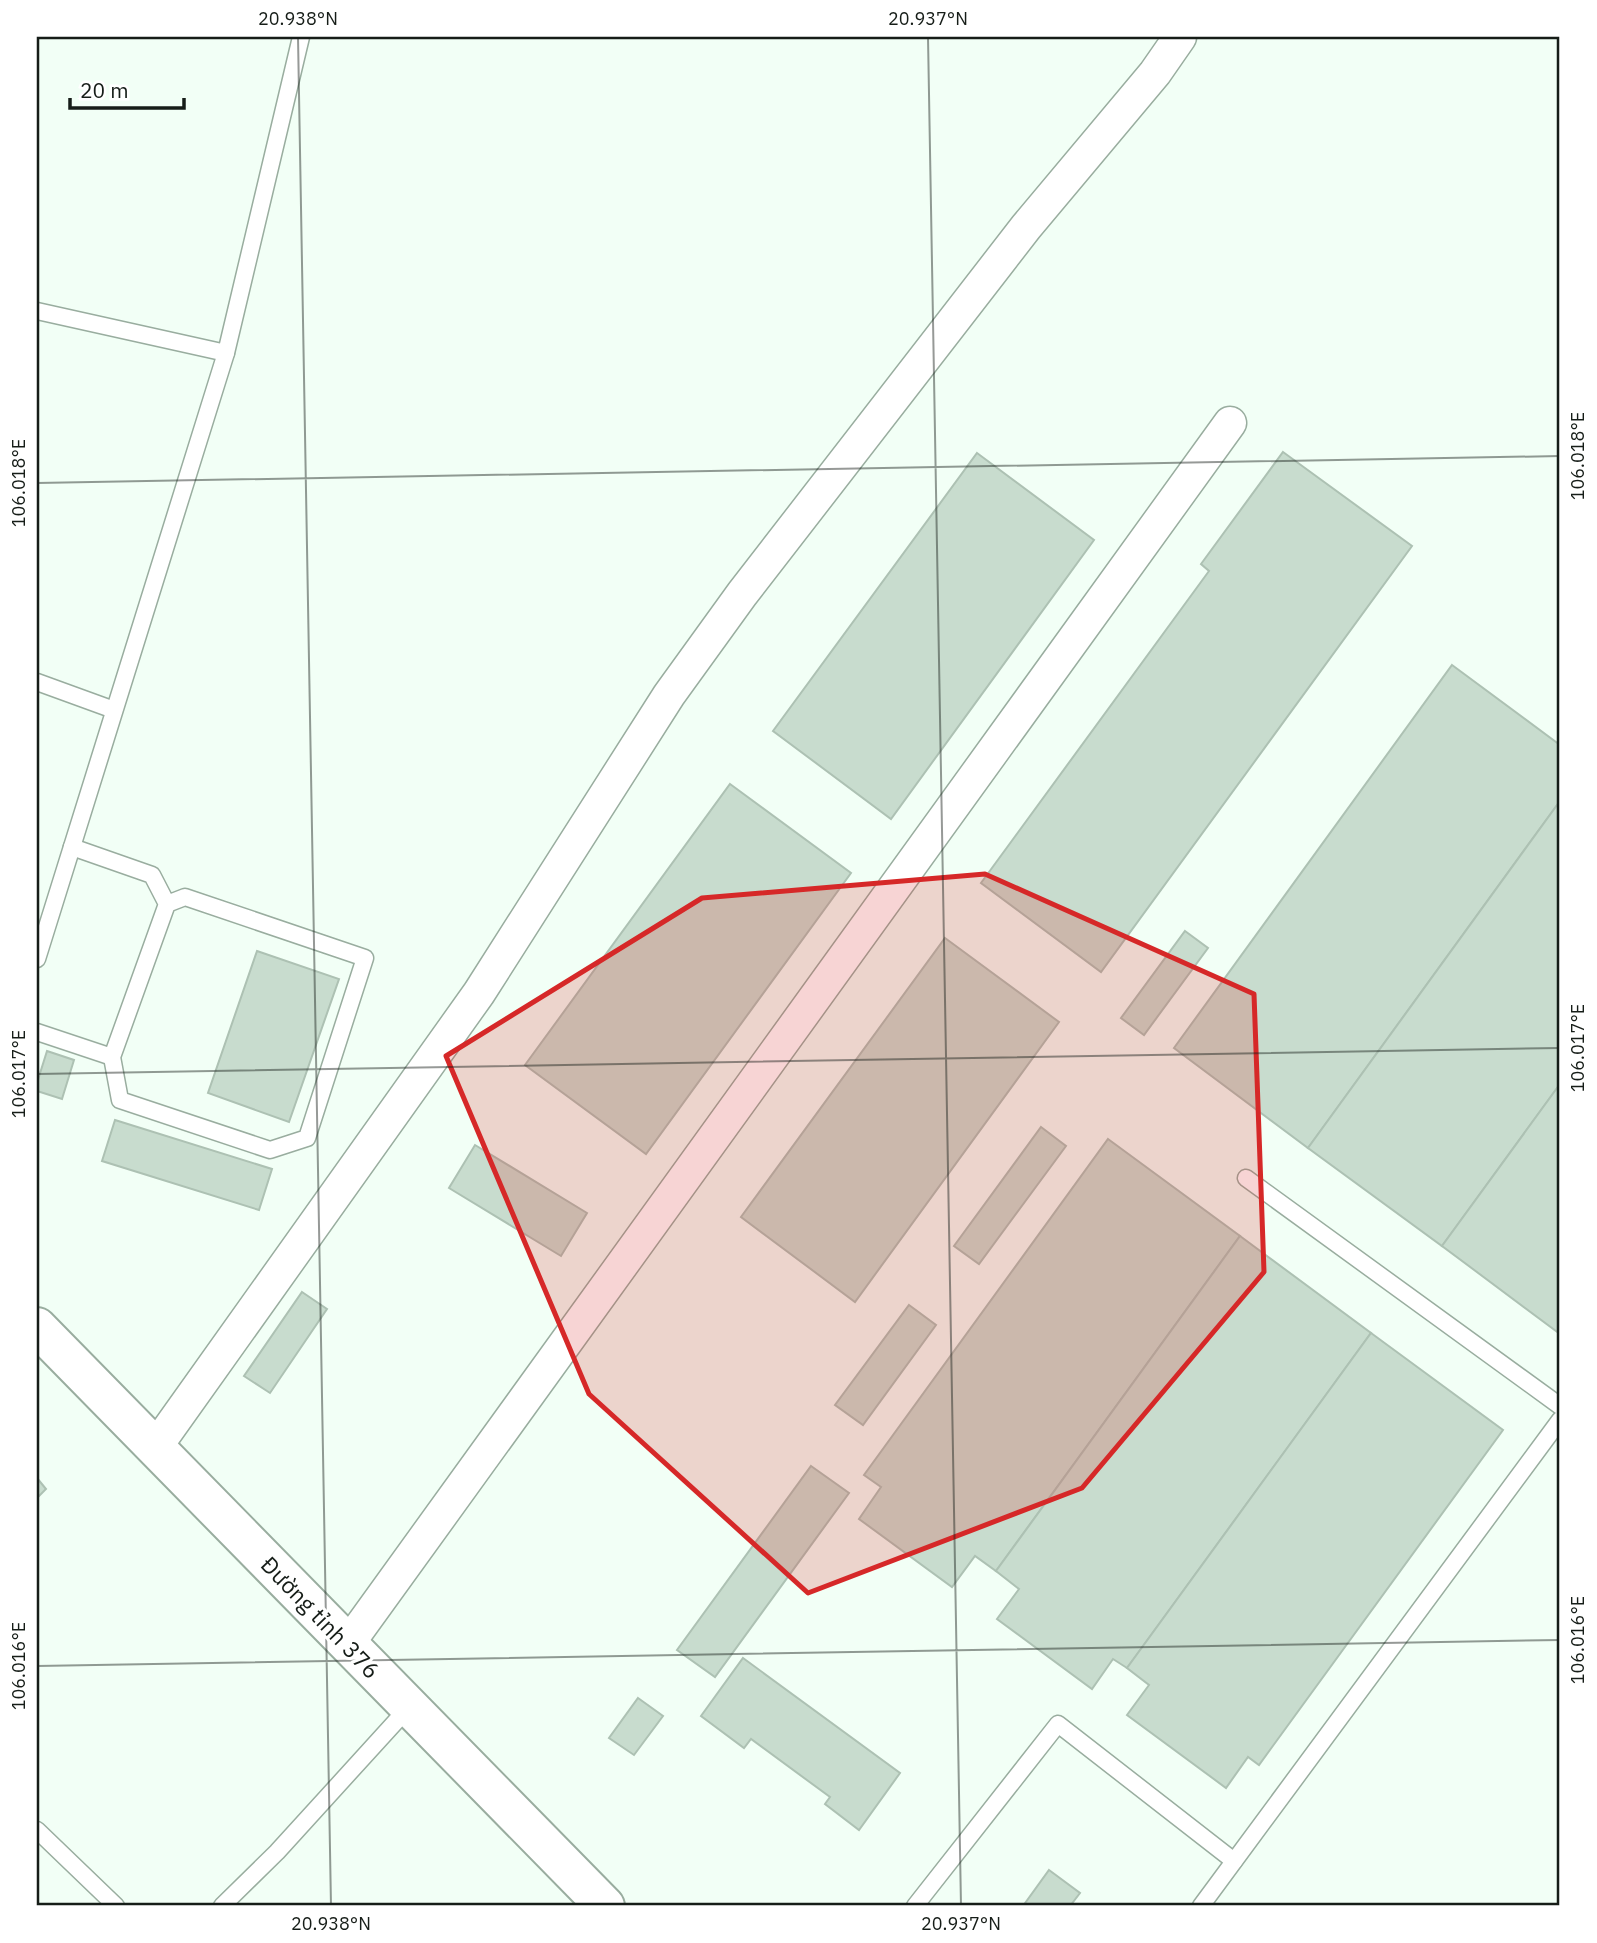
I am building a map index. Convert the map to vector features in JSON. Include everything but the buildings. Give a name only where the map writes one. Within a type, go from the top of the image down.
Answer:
[{"type":"main road","name":"Đường tỉnh 376","points":[[37,1327],[605,1906]]},
{"type":"street","points":[[155,1447],[479,993],[669,695],[742,594],[1026,227],[1155,74],[1180,37]]},
{"type":"street","points":[[348,1644],[1230,423]]},
{"type":"lane","points":[[37,958],[226,353],[301,37]]},
{"type":"lane","points":[[37,311],[226,353]]},
{"type":"lane","points":[[37,682],[114,710]]},
{"type":"lane","points":[[72,847],[152,876],[167,904],[112,1057],[120,1100],[270,1150],[307,1138],[365,958],[185,897],[167,904]]},
{"type":"lane","points":[[37,1032],[112,1057]]},
{"type":"lane","points":[[1246,1178],[1560,1406]]},
{"type":"lane","points":[[1201,1906],[1560,1420]]},
{"type":"lane","points":[[222,1906],[277,1852],[409,1707]]},
{"type":"lane","points":[[915,1906],[1058,1724],[1234,1861]]},
{"type":"lane","points":[[37,1830],[117,1906]]},
{"type":"highlighted area","points":[[985,874],[1254,994],[1264,1272],[1082,1488],[808,1593],[589,1394],[446,1056],[702,898]]}]
